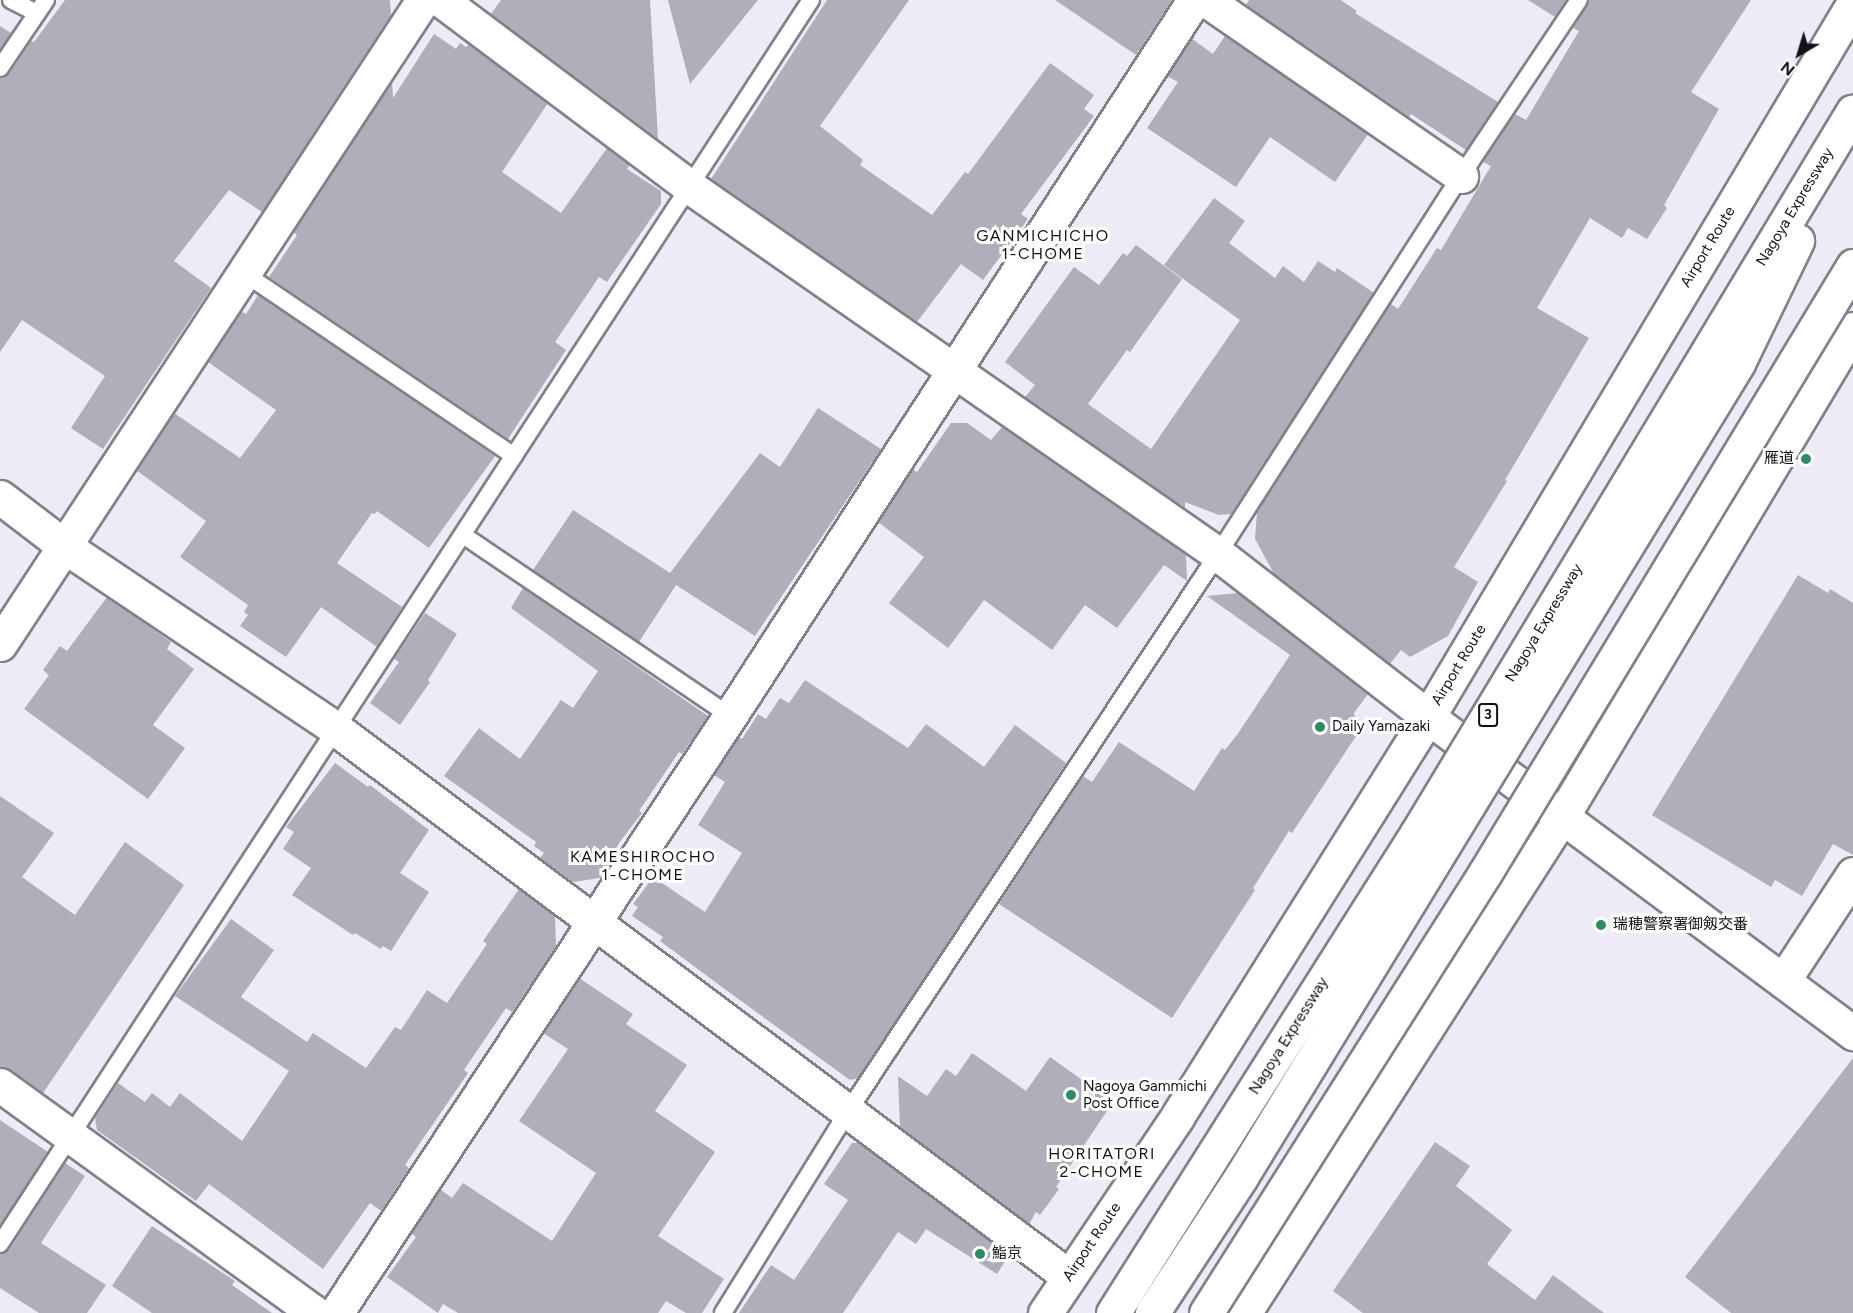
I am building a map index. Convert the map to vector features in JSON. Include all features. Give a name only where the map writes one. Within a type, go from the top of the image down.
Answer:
[{"type":"main road","points":[[0,644],[423,0]]},
{"type":"main road","points":[[441,0],[690,187],[955,369],[1218,554],[1428,717],[1563,815],[1853,1033]]},
{"type":"main road","points":[[336,1313],[730,716],[1194,0]]},
{"type":"main road","points":[[1206,0],[1461,176]]},
{"type":"main road","name":"Airport Route","points":[[1045,1313],[1177,1117],[1428,717],[1853,3]]},
{"type":"main road","name":"Nagoya Expressway","points":[[1113,1313],[1417,833],[1853,111]]},
{"type":"main road","points":[[1152,1313],[1241,1177],[1738,363],[1853,124]]},
{"type":"main road","points":[[1206,1313],[1485,873],[1853,266]]},
{"type":"main road","points":[[1244,1313],[1563,815],[1853,329]]},
{"type":"main road","points":[[0,497],[64,546],[336,729],[849,1110],[1068,1276]]},
{"type":"main road","points":[[1783,981],[1853,874]]},
{"type":"main road","points":[[0,1085],[315,1313]]},
{"type":"lane","points":[[0,68],[42,7],[11,0]]},
{"type":"lane","points":[[0,1244],[811,0]]},
{"type":"lane","points":[[723,1313],[849,1110],[1218,554],[1461,176],[1579,0]]},
{"type":"lane","points":[[244,273],[514,456]]},
{"type":"lane","points":[[463,535],[730,716]]},
{"type":"building","points":[[65,0],[390,0],[391,15],[262,212],[229,190],[174,261],[211,288],[103,449],[71,428],[105,376],[22,320],[0,352],[0,78],[9,74],[31,41],[34,42]]},
{"type":"building","points":[[501,0],[650,0],[658,139],[491,14]]},
{"type":"building","points":[[668,0],[758,0],[690,84]]},
{"type":"building","points":[[827,0],[909,0],[820,126],[863,160],[860,165],[932,215],[965,172],[968,174],[1050,63],[1094,95],[1084,109],[1094,116],[1021,214],[1028,219],[983,280],[961,264],[917,322],[711,179]]},
{"type":"building","points":[[1055,0],[1172,0],[1136,55]]},
{"type":"building","points":[[1249,0],[1341,0],[1357,11],[1355,13],[1498,102],[1466,150],[1411,114],[1409,117],[1246,5]]},
{"type":"building","points":[[1528,0],[1566,0],[1555,17]]},
{"type":"building","points":[[1589,0],[1751,0],[1691,92],[1719,109],[1664,205],[1667,208],[1647,239],[1628,228],[1622,238],[1590,218],[1537,308],[1589,338],[1505,480],[1507,481],[1454,567],[1478,582],[1448,636],[1410,657],[1401,650],[1390,664],[1274,574],[1255,539],[1257,512],[1391,304],[1398,309],[1437,248],[1441,250],[1491,166],[1483,162],[1515,114],[1526,120],[1579,31],[1573,28]]},
{"type":"building","points":[[0,26],[11,33],[0,49]]},
{"type":"building","points":[[434,34],[456,49],[460,43],[466,47],[469,44],[548,103],[502,172],[561,213],[607,148],[630,165],[627,169],[661,191],[661,204],[607,282],[599,277],[555,342],[566,350],[508,439],[269,277],[297,235],[293,232],[392,81],[393,98]]},
{"type":"building","points":[[1225,36],[1368,134],[1335,182],[1270,137],[1236,187],[1147,128],[1178,82],[1167,76],[1191,38],[1213,54]]},
{"type":"building","points":[[1214,198],[1245,221],[1229,243],[1275,278],[1283,266],[1304,282],[1318,261],[1335,272],[1337,268],[1374,293],[1231,514],[1219,515],[1185,502],[1185,508],[1025,397],[1035,385],[1005,362],[1074,267],[1099,285],[1123,253],[1127,256],[1136,245],[1182,279],[1130,352],[1127,350],[1088,404],[1151,449],[1240,320],[1164,265]]},
{"type":"building","points":[[258,295],[495,456],[429,548],[377,511],[375,514],[372,513],[337,563],[402,607],[377,647],[321,607],[286,657],[240,626],[248,615],[244,612],[248,605],[180,557],[206,521],[136,470],[174,413],[240,458],[276,410],[208,362],[241,311],[246,314]]},
{"type":"building","points":[[818,408],[881,449],[755,636],[676,585],[639,642],[533,570],[573,510],[670,573],[760,453],[780,467]]},
{"type":"building","points":[[951,423],[967,423],[991,440],[1002,427],[1186,555],[1187,581],[1164,565],[1117,628],[1085,605],[1052,650],[984,600],[948,648],[889,603],[924,557],[878,522],[912,469],[917,472]]},
{"type":"building","points":[[1798,575],[1828,593],[1830,589],[1853,603],[1853,855],[1833,844],[1802,896],[1775,880],[1771,887],[1652,815]]},
{"type":"building","points":[[523,588],[708,716],[682,754],[679,752],[639,811],[642,813],[619,843],[615,850],[618,852],[600,878],[573,882],[540,858],[544,853],[534,846],[536,842],[444,776],[479,728],[520,759],[561,700],[573,708],[598,671],[511,608]]},
{"type":"building","points":[[1238,593],[1368,694],[1354,713],[1358,733],[1292,833],[1289,831],[1253,888],[1255,890],[1172,1018],[999,904],[1083,776],[1092,782],[1119,742],[1194,791],[1222,748],[1225,750],[1237,735],[1290,655],[1207,596]]},
{"type":"building","points":[[107,597],[171,642],[167,649],[194,669],[153,725],[185,748],[148,799],[24,709],[49,675],[43,670],[60,646],[67,651]]},
{"type":"building","points":[[425,613],[457,634],[428,680],[430,682],[400,725],[370,703],[399,662],[394,659]]},
{"type":"building","points":[[805,680],[908,748],[926,724],[984,767],[1015,725],[1066,763],[858,1078],[850,1080],[660,941],[663,937],[632,916],[638,907],[633,904],[653,877],[705,912],[742,853],[698,825],[725,782],[714,775],[739,737],[742,739],[758,714],[766,719],[780,698],[789,703]]},
{"type":"building","points":[[335,763],[368,787],[370,785],[429,830],[400,873],[429,892],[391,951],[383,946],[381,949],[355,933],[353,935],[292,895],[311,868],[283,849],[294,832],[286,827]]},
{"type":"building","points":[[0,796],[54,833],[22,877],[75,915],[125,842],[184,885],[43,1093],[11,1070],[0,1067]]},
{"type":"building","points":[[519,889],[555,916],[556,946],[512,1012],[506,1008],[464,1070],[468,1073],[405,1165],[409,1168],[381,1211],[370,1203],[323,1269],[209,1184],[196,1201],[97,1130],[95,1118],[118,1083],[145,1102],[152,1093],[170,1107],[180,1093],[242,1141],[289,1071],[175,996],[231,919],[274,950],[241,997],[307,1042],[313,1033],[366,1068],[395,1027],[401,1030],[427,990],[447,1003],[487,944],[483,941]]},
{"type":"building","points":[[579,978],[633,1014],[626,1024],[687,1065],[655,1111],[715,1152],[658,1236],[724,1279],[702,1313],[686,1313],[666,1301],[658,1313],[458,1313],[443,1304],[438,1313],[387,1277],[416,1237],[411,1233],[440,1189],[452,1198],[463,1183],[552,1241],[596,1173],[519,1121],[568,1049],[543,1033]]},
{"type":"building","points":[[972,1053],[1026,1091],[1050,1057],[1113,1102],[1056,1187],[1059,1189],[1040,1215],[1036,1212],[1029,1224],[900,1127],[898,1076],[927,1096],[946,1069],[956,1076]]},
{"type":"building","points":[[1853,1058],[1853,1313],[1731,1313],[1685,1277]]},
{"type":"building","points":[[0,1120],[48,1152],[0,1225]]},
{"type":"building","points":[[1435,1142],[1470,1166],[1456,1186],[1512,1230],[1487,1264],[1535,1300],[1553,1275],[1604,1313],[1363,1313],[1333,1291]]},
{"type":"building","points":[[852,1143],[858,1143],[1009,1255],[997,1274],[926,1229],[916,1244],[898,1232],[843,1313],[739,1313],[771,1265],[794,1280],[848,1200],[824,1184]]},
{"type":"building","points":[[65,1163],[85,1176],[41,1243],[106,1285],[87,1313],[39,1313],[0,1288],[0,1254],[9,1250]]},
{"type":"building","points":[[152,1226],[235,1281],[232,1285],[272,1313],[152,1313],[112,1286]]},
{"type":"place","name":"雁道","points":[[1806,459]]},
{"type":"place","name":"Daily Yamazaki","points":[[1320,727]]},
{"type":"place","name":"瑞穂警察署御剱交番","points":[[1601,925]]},
{"type":"place","name":"Nagoya Gammichi Post Office","points":[[1071,1095]]},
{"type":"place","name":"鮨京","points":[[980,1254]]},
{"type":"district","name":"GANMICHICHO 1-CHOME","points":[[1043,245]]},
{"type":"district","name":"KAMESHIROCHO 1-CHOME","points":[[643,866]]},
{"type":"district","name":"HORITATORI 2-CHOME","points":[[1102,1163]]}]
